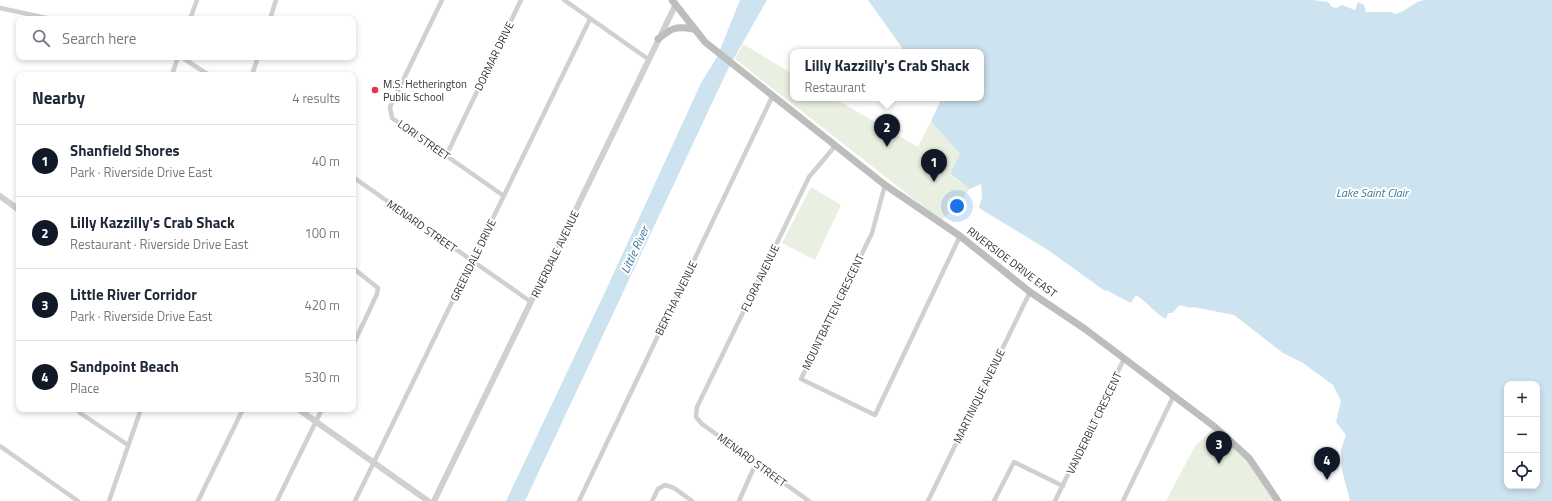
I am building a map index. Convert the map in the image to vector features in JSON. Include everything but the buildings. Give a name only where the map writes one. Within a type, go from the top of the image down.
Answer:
[{"type":"main road","name":"RIVERSIDE DRIVE EAST","points":[[673,3],[705,42],[836,145],[885,186],[960,236],[1030,292],[1174,396],[1238,446],[1258,470],[1278,501]]},
{"type":"main road","points":[[658,39],[671,29],[677,27],[693,28]]},
{"type":"street","points":[[191,16],[197,0]]},
{"type":"street","points":[[271,16],[276,0]]},
{"type":"street","name":"LORI STREET","points":[[442,0],[390,108],[392,118],[504,196]]},
{"type":"street","name":"DORMAR DRIVE","points":[[446,156],[521,0]]},
{"type":"street","points":[[564,0],[648,59]]},
{"type":"street","name":"RIVERDALE AVENUE","points":[[434,501],[658,39],[673,3]]},
{"type":"street","points":[[0,8],[37,16]]},
{"type":"street","name":"GREENDALE DRIVE","points":[[355,501],[590,18]]},
{"type":"street","points":[[173,72],[178,60]]},
{"type":"street","points":[[184,60],[204,72]]},
{"type":"street","points":[[253,72],[257,60]]},
{"type":"street","name":"BERTHA AVENUE","points":[[579,501],[773,95]]},
{"type":"street","name":"FLORA AVENUE","points":[[696,417],[697,407],[809,177],[836,145]]},
{"type":"street","name":"MENARD STREET","points":[[356,180],[531,302]]},
{"type":"street","name":"MOUNTBATTEN CRESCENT","points":[[885,186],[872,233],[801,379],[875,415],[960,236]]},
{"type":"street","points":[[0,196],[16,208]]},
{"type":"street","points":[[356,270],[378,288],[377,294],[356,339]]},
{"type":"street","name":"MARTINIQUE AVENUE","points":[[928,501],[1030,292]]},
{"type":"street","name":"VANDERBILT CRESCENT","points":[[1056,501],[1124,359]]},
{"type":"street","points":[[1123,501],[1174,396]]},
{"type":"street","points":[[80,412],[128,445]]},
{"type":"street","points":[[109,501],[140,412]]},
{"type":"street","points":[[198,501],[242,412]]},
{"type":"street","points":[[302,412],[428,501]]},
{"type":"street","points":[[277,501],[320,412]]},
{"type":"street","name":"MENARD STREET","points":[[696,417],[702,424],[809,501]]},
{"type":"street","points":[[0,446],[78,501]]},
{"type":"street","name":"VANDERBILT CRESCENT","points":[[994,501],[1014,462],[1063,486]]},
{"type":"street","points":[[739,501],[756,463]]},
{"type":"street","points":[[652,501],[658,489],[665,485],[674,488],[692,501]]},
{"type":"green space","points":[[743,44],[790,72],[790,101],[839,101],[918,147],[931,121],[960,154],[950,175],[970,189],[942,221],[735,59]]},
{"type":"green space","points":[[811,187],[841,205],[815,260],[782,243]]},
{"type":"green space","points":[[1215,427],[1238,447],[1278,501],[1166,501],[1195,446]]},
{"type":"water","name":"Little River","points":[[740,0],[767,0],[729,67],[525,501],[506,501],[606,290],[701,83],[717,57]]},
{"type":"water","name":"Lake Saint Clair","points":[[868,0],[1313,0],[1328,2],[1332,7],[1336,8],[1342,5],[1355,10],[1358,2],[1364,5],[1366,12],[1391,12],[1395,14],[1417,2],[1425,0],[1552,0],[1552,501],[1350,501],[1342,470],[1341,450],[1346,435],[1336,422],[1341,401],[1333,385],[1303,363],[1283,353],[1234,315],[1180,305],[1172,313],[1168,313],[1166,319],[1136,295],[1131,303],[1106,290],[1105,291],[1048,250],[979,208],[982,197],[981,184],[970,189],[950,174],[960,154],[931,121],[940,101],[984,101],[984,49],[903,49]]},
{"type":"place","name":"M.S. Hetherington Public School","points":[[375,90]]},
{"type":"place","name":"Lilly Kazzilly's Crab Shack","points":[[887,147]]},
{"type":"place","name":"Shanfield Shores","points":[[934,182]]},
{"type":"place","name":"Little River Corridor","points":[[1219,464]]},
{"type":"place","name":"Sandpoint Beach","points":[[1327,480]]}]
